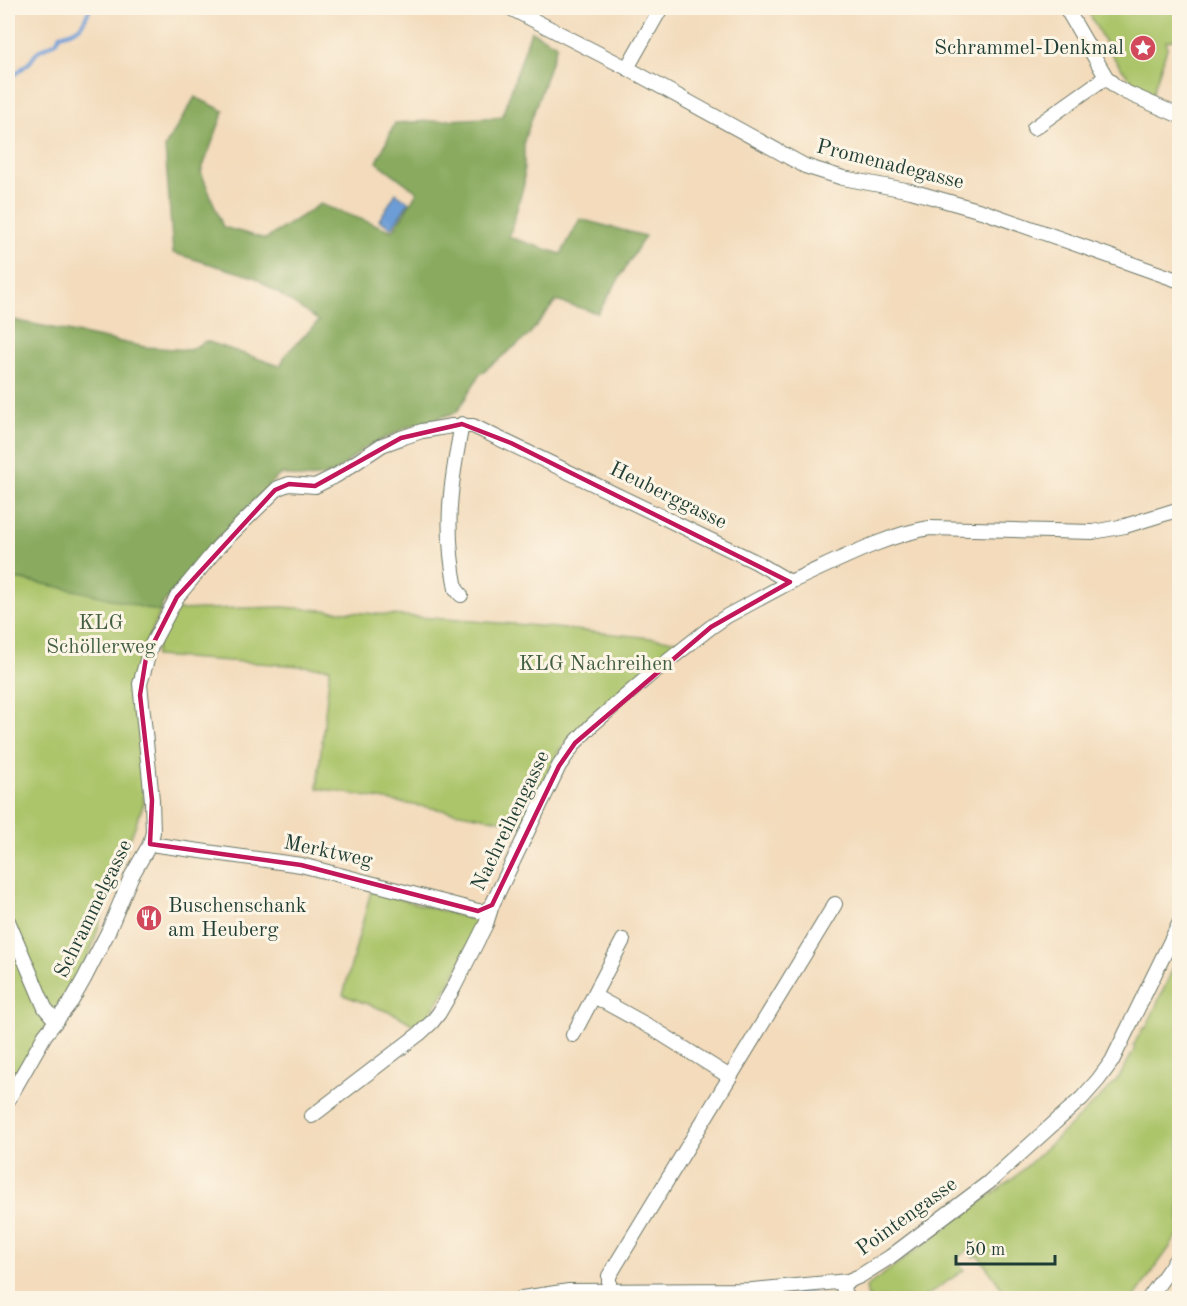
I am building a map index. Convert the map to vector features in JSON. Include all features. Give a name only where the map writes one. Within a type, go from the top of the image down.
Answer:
[{"type":"street","name":"Promenadegasse","points":[[510,8],[627,68],[805,166],[843,178],[911,191],[985,212],[1179,281]]},
{"type":"street","points":[[627,68],[661,8]]},
{"type":"street","points":[[1066,8],[1106,77],[1115,86],[1179,116]]},
{"type":"street","points":[[1034,128],[1106,77]]},
{"type":"street","points":[[461,595],[456,589],[448,531],[451,484],[462,424]]},
{"type":"street","name":"Heuberggasse","points":[[185,585],[219,546],[278,488],[289,484],[315,486],[328,481],[354,462],[392,441],[422,431],[462,424],[482,429],[756,562],[790,582]]},
{"type":"street","points":[[790,582],[881,543],[918,530],[930,528],[1093,532],[1125,526],[1179,509]]},
{"type":"street","name":"Nachreihengasse","points":[[312,1116],[419,1034],[439,1013],[486,924],[492,905],[559,766],[575,743],[592,725],[650,675],[711,627],[790,582]]},
{"type":"street","name":"Schrammelgasse","points":[[8,1100],[84,979],[108,932],[131,877],[150,844],[153,832],[152,800],[140,684],[151,646],[185,585]]},
{"type":"street","name":"Merktweg","points":[[150,844],[302,865],[478,911],[485,911],[492,905]]},
{"type":"street","points":[[609,1290],[609,1276],[835,904]]},
{"type":"street","points":[[8,921],[45,1008],[56,1021]]},
{"type":"street","name":"Pointengasse","points":[[522,1299],[569,1291],[752,1290],[843,1283],[860,1276],[890,1257],[973,1195],[1032,1144],[1098,1080],[1116,1053],[1179,922]]},
{"type":"street","points":[[573,1035],[623,940]]},
{"type":"street","points":[[594,996],[652,1028],[730,1077]]},
{"type":"street","points":[[1149,1299],[1179,1254]]},
{"type":"street","points":[[843,1283],[844,1294],[849,1299]]},
{"type":"highlighted area","points":[[462,424],[511,443],[790,582],[711,627],[575,743],[559,766],[492,905],[478,911],[301,865],[150,844],[152,800],[140,695],[146,658],[177,597],[275,490],[289,484],[315,486],[401,438]]},
{"type":"green space","points":[[1086,8],[1179,8],[1179,39],[1166,41],[1167,48],[1152,95],[1141,88],[1122,69]]},
{"type":"green space","points":[[531,31],[557,45],[524,141],[524,184],[509,237],[561,254],[580,219],[645,236],[598,313],[556,301],[528,336],[480,374],[457,412],[406,428],[366,447],[335,472],[320,477],[302,478],[282,474],[277,477],[213,543],[162,605],[160,612],[84,592],[8,578],[8,319],[145,347],[189,350],[206,341],[280,366],[286,354],[319,321],[254,277],[173,253],[165,147],[195,97],[224,111],[201,172],[223,227],[266,239],[320,204],[393,231],[417,192],[377,162],[395,123],[502,117]]},
{"type":"green space","name":"KLG Schöllerweg","points":[[8,578],[84,592],[160,612],[145,646],[136,685],[144,803],[108,896],[84,967],[8,1090]]},
{"type":"green space","name":"KLG Nachreihen","points":[[282,607],[527,625],[681,641],[599,709],[560,749],[522,824],[317,788],[330,668],[155,656],[159,634],[174,610]]},
{"type":"green space","points":[[371,891],[479,921],[454,977],[419,1028],[397,1015],[343,995]]},
{"type":"green space","points":[[1179,955],[1179,1234],[1134,1298],[1006,1298],[1008,1297],[978,1255],[974,1257],[968,1250],[956,1259],[964,1270],[923,1298],[868,1298],[866,1287],[1014,1178],[1107,1091],[1120,1076],[1135,1048],[1133,1046],[1143,1028],[1146,1028]]},
{"type":"water","points":[[396,193],[409,202],[392,228],[379,220]]},
{"type":"waterway","points":[[8,80],[30,62],[38,51],[56,42],[60,35],[80,27],[90,8]]},
{"type":"waterway","points":[[793,1292],[819,1296]]},
{"type":"waterway","points":[[688,1298],[777,1294]]},
{"type":"place","name":"Schrammel-Denkmal","points":[[1143,48]]},
{"type":"place","name":"Buschenschank am Heuberg","points":[[149,918]]}]
